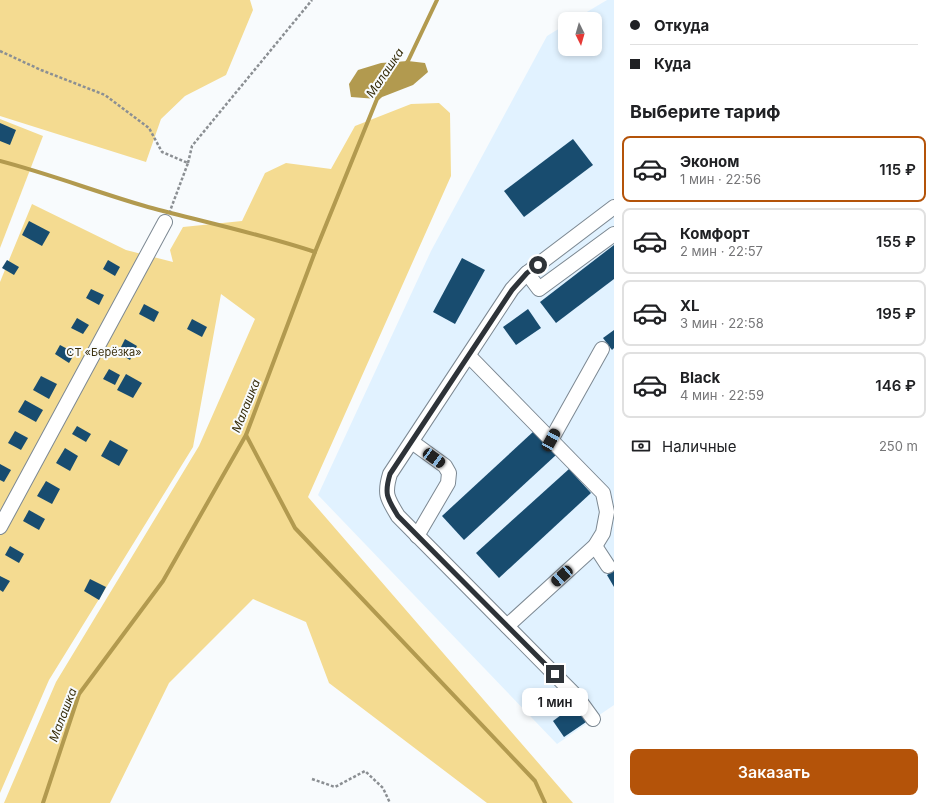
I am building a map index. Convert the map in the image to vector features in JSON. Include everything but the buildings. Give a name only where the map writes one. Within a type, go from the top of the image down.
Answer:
[{"type":"street","points":[[593,719],[577,697],[398,516],[388,500],[386,486],[390,474],[512,290],[527,273],[614,207]]},
{"type":"street","points":[[0,527],[165,222]]},
{"type":"street","points":[[527,273],[539,289],[614,234]]},
{"type":"street","points":[[551,440],[602,349]]},
{"type":"street","points":[[469,356],[603,493],[607,512],[608,531],[595,546],[507,626]]},
{"type":"street","points":[[412,442],[445,466],[449,473],[448,482],[417,536]]},
{"type":"street","points":[[595,546],[608,566]]},
{"type":"path","points":[[165,222],[177,194],[188,163],[192,146],[312,0]]},
{"type":"path","points":[[0,51],[42,70],[105,95],[148,128],[162,152],[188,163]]},
{"type":"path","points":[[312,779],[335,787],[365,771],[383,788],[390,803]]},
{"type":"shaded area","points":[[607,0],[614,0],[614,705],[557,744],[318,495],[431,251],[547,36],[558,29],[558,56],[602,56],[602,12],[587,12]]},
{"type":"green space","points":[[0,0],[250,0],[253,10],[226,75],[185,96],[161,119],[146,162],[0,116]]},
{"type":"green space","name":"СТ «Берёзка»","points":[[439,103],[450,113],[451,176],[308,497],[573,803],[487,803],[329,683],[306,622],[253,599],[169,683],[110,803],[4,803],[56,682],[199,446],[255,319],[221,294],[193,447],[49,680],[0,793],[0,282],[32,204],[126,250],[173,262],[170,250],[183,227],[242,221],[265,173],[286,163],[331,169],[355,126],[411,104]]},
{"type":"green space","points":[[0,119],[43,136],[0,248]]},
{"type":"water","points":[[408,61],[425,63],[428,72],[413,85],[377,99],[351,97],[349,84],[358,70],[381,63]]},
{"type":"waterway","name":"Малашка","points":[[405,65],[437,0]]},
{"type":"waterway","name":"Малашка","points":[[43,803],[79,694],[163,581],[246,435],[315,252],[377,99],[380,96]]},
{"type":"waterway","points":[[0,161],[148,207],[253,234],[315,252]]},
{"type":"waterway","points":[[246,435],[295,528],[535,781],[545,803]]},
{"type":"route","points":[[538,265],[527,273],[512,290],[390,474],[386,486],[388,500],[398,516],[555,674]]}]
